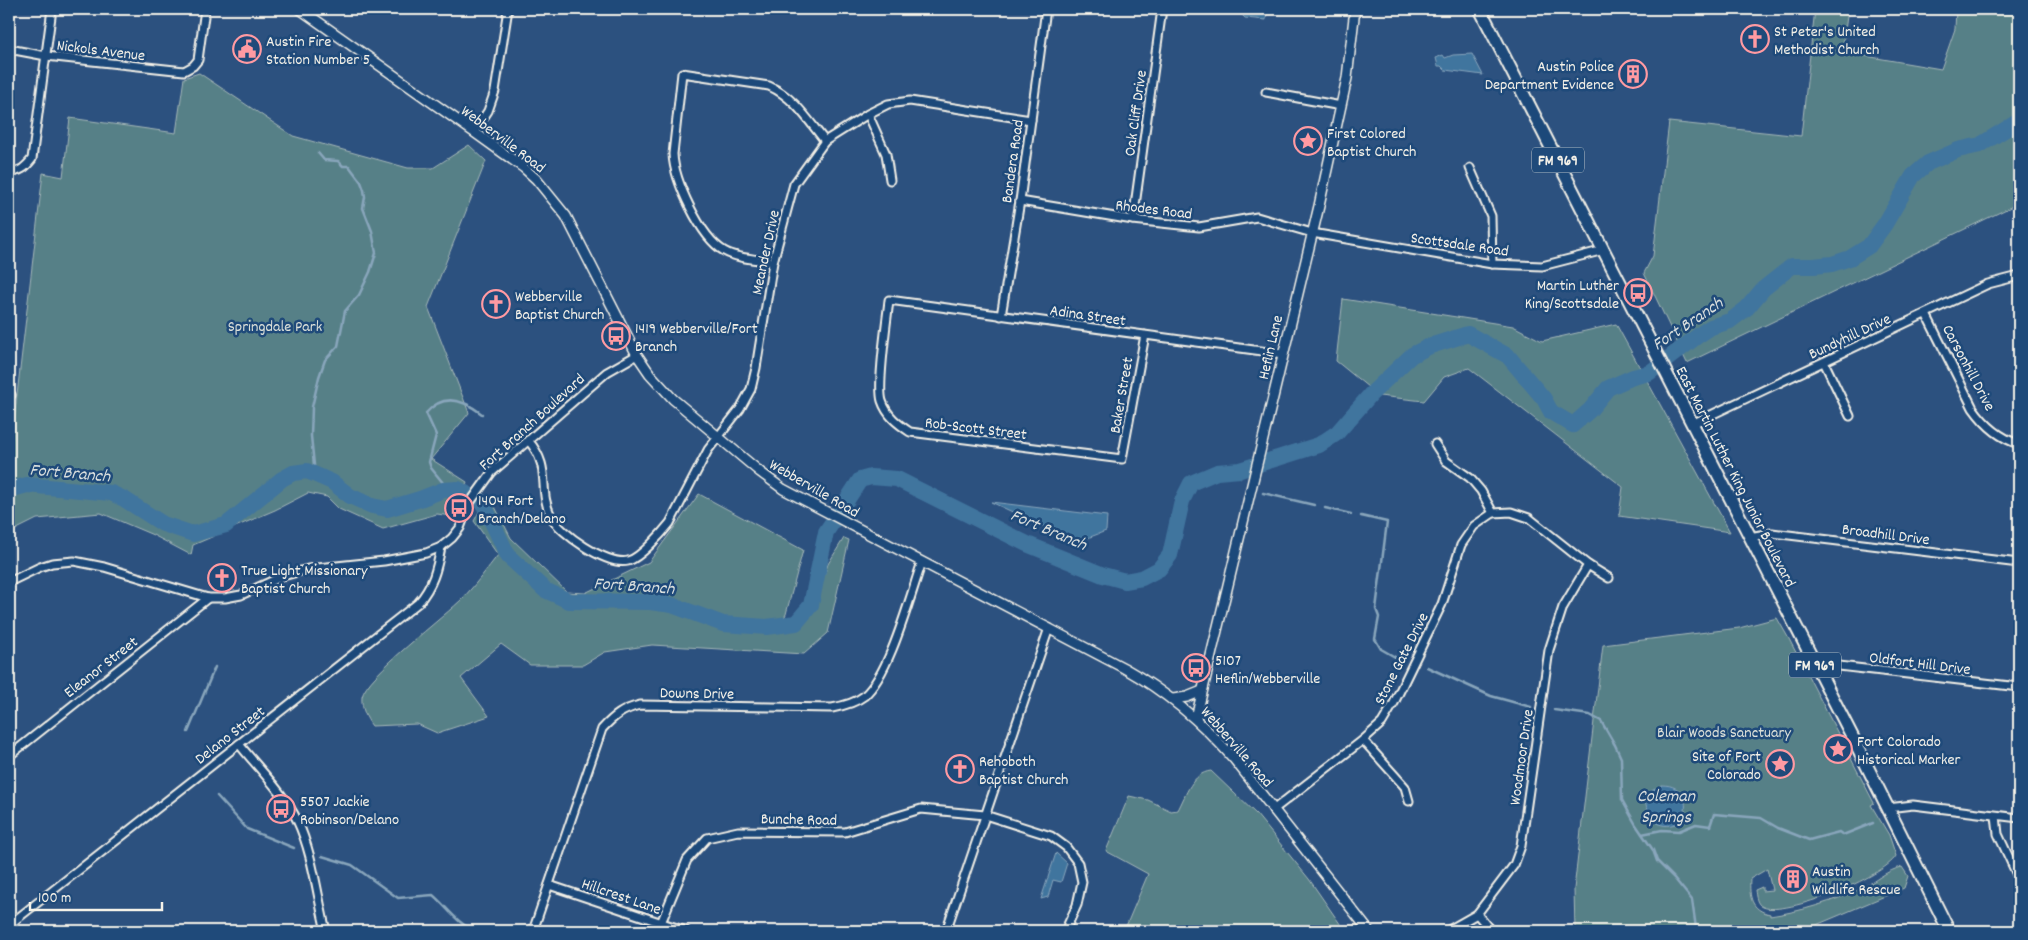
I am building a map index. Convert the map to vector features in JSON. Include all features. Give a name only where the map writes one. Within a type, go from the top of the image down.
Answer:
[{"type":"main road","name":"East Martin Luther King Junior Boulevard","points":[[1480,9],[1636,311],[1949,931]]},
{"type":"street","points":[[9,172],[16,172],[25,168],[32,159],[52,9]]},
{"type":"street","name":"Nickols Avenue","points":[[9,50],[179,72],[190,68],[198,60],[205,9]]},
{"type":"street","name":"Webberville Road","points":[[300,9],[524,168],[557,203],[574,230],[637,355],[661,386],[717,437],[783,489],[1144,679],[1172,699],[1196,718],[1234,759],[1369,931]]},
{"type":"street","points":[[474,132],[488,111],[495,91],[508,9]]},
{"type":"street","name":"Bandera Road","points":[[1001,316],[1020,201],[1046,9]]},
{"type":"street","name":"Oak Cliff Drive","points":[[1133,220],[1162,9]]},
{"type":"street","name":"Heflin Lane","points":[[1196,718],[1341,106],[1355,9]]},
{"type":"street","points":[[773,262],[733,254],[717,246],[706,234],[679,183],[674,169],[673,154],[682,73],[769,86],[782,91],[825,141]]},
{"type":"street","points":[[1266,92],[1341,106]]},
{"type":"street","name":"Meander Drive","points":[[528,440],[542,461],[548,507],[555,523],[585,547],[596,553],[622,562],[633,559],[664,531],[675,515],[699,464],[717,437],[740,409],[754,378],[773,262],[794,184],[825,141],[868,114],[888,104],[910,101],[1031,120]]},
{"type":"street","points":[[868,114],[886,154],[890,180]]},
{"type":"street","points":[[1470,168],[1491,216],[1492,264]]},
{"type":"street","name":"Rhodes Road","points":[[1020,201],[1133,220],[1199,227],[1257,217],[1312,233]]},
{"type":"street","name":"Scottsdale Road","points":[[1312,233],[1492,264],[1542,266],[1604,250]]},
{"type":"street","name":"Bundyhill Drive","points":[[1692,424],[1988,284],[2019,276]]},
{"type":"street","name":"Adina Street","points":[[889,300],[1283,354]]},
{"type":"street","name":"Rob-Scott Street","points":[[889,300],[882,399],[896,423],[910,432],[1122,459]]},
{"type":"street","name":"Carsonhill Drive","points":[[1926,314],[1973,408],[1980,418],[1990,429],[2002,437],[2019,444]]},
{"type":"street","name":"Baker Street","points":[[1122,459],[1145,336]]},
{"type":"street","name":"Fort Branch Boulevard","points":[[9,582],[46,565],[74,561],[104,567],[208,598],[225,598],[241,595],[284,576],[308,569],[384,561],[426,553],[441,547],[452,538],[464,520],[469,504],[485,480],[607,372],[637,355]]},
{"type":"street","points":[[1824,362],[1850,416]]},
{"type":"street","points":[[1435,444],[1446,461],[1470,478],[1481,491],[1493,513],[1511,512],[1529,518],[1588,565],[1609,578]]},
{"type":"street","name":"Stone Gate Drive","points":[[1273,810],[1382,723],[1394,703],[1442,604],[1461,544],[1474,526],[1493,513]]},
{"type":"street","name":"Broadhill Drive","points":[[1750,537],[1772,534],[2019,563]]},
{"type":"street","name":"Delano Street","points":[[9,926],[418,603],[431,586],[436,574],[441,547]]},
{"type":"street","name":"Downs Drive","points":[[533,931],[602,729],[614,715],[631,707],[649,704],[832,708],[855,701],[865,696],[885,667],[922,562]]},
{"type":"street","name":"Woodmoor Drive","points":[[1447,931],[1477,914],[1518,858],[1550,650],[1563,606],[1588,565]]},
{"type":"street","name":"Eleanor Street","points":[[9,756],[208,598]]},
{"type":"street","points":[[946,931],[1049,628]]},
{"type":"street","name":"Oldfort Hill Drive","points":[[1818,669],[1839,666],[2019,688]]},
{"type":"street","points":[[1172,699],[1187,697],[1202,691]]},
{"type":"street","points":[[1363,740],[1405,787],[1409,802]]},
{"type":"street","points":[[239,744],[286,802],[296,819],[305,843],[326,931]]},
{"type":"street","points":[[1888,808],[1913,805],[2019,818]]},
{"type":"street","name":"Bunche Road","points":[[661,923],[687,860],[707,838],[738,831],[845,832],[921,809],[984,815],[1051,836],[1066,846],[1076,859],[1082,882],[1081,894],[1065,931]]},
{"type":"street","points":[[1996,816],[1998,834],[2019,879]]},
{"type":"street","name":"Hillcrest Lane","points":[[549,885],[686,931]]},
{"type":"street","points":[[1477,914],[1491,931]]},
{"type":"green space","points":[[1815,9],[1848,9],[1842,52],[1941,69],[1955,29],[1956,9],[2019,9],[2019,203],[1687,363],[1644,273],[1653,256],[1669,122],[1801,136]]},
{"type":"green space","name":"Springdale Park","points":[[199,73],[293,136],[408,168],[433,168],[469,145],[486,161],[428,307],[469,413],[431,459],[467,482],[451,516],[437,514],[383,529],[339,509],[327,497],[308,493],[275,510],[193,545],[191,555],[153,535],[101,513],[37,519],[9,533],[9,447],[11,446],[43,173],[63,177],[70,118],[176,133],[184,78]]},
{"type":"green space","points":[[1343,299],[1513,326],[1542,341],[1616,324],[1730,532],[1619,516],[1623,487],[1469,368],[1444,377],[1424,401],[1379,396],[1336,361]]},
{"type":"green space","points":[[699,494],[803,550],[786,614],[778,630],[798,627],[813,609],[828,564],[844,538],[849,540],[828,633],[804,654],[652,645],[605,652],[583,665],[530,665],[501,644],[461,678],[489,716],[437,733],[417,724],[372,726],[362,705],[362,697],[367,687],[407,646],[464,597],[498,555],[474,521],[488,496],[511,538],[567,592],[585,593],[649,562]]},
{"type":"green space","name":"Blair Woods Sanctuary","points":[[1777,618],[1874,803],[1871,805],[1889,835],[1896,856],[1888,865],[1854,884],[1812,901],[1775,909],[1761,906],[1756,897],[1755,890],[1762,887],[1762,891],[1772,890],[1767,869],[1750,879],[1752,902],[1759,909],[1770,914],[1770,916],[1794,911],[1828,902],[1851,893],[1902,867],[1908,876],[1904,888],[1802,931],[1771,931],[1768,926],[1768,931],[1575,931],[1574,889],[1603,645],[1739,628]]},
{"type":"green space","points":[[1211,771],[1256,814],[1309,879],[1345,931],[1124,931],[1148,874],[1106,851],[1129,796],[1148,800],[1171,811],[1178,810],[1194,780],[1204,773]]},
{"type":"water","points":[[1236,9],[1267,9],[1266,20],[1245,18]]},
{"type":"water","points":[[1472,54],[1483,75],[1445,70],[1438,66],[1436,58],[1443,55],[1445,58],[1453,55]]},
{"type":"water","points":[[991,502],[1107,516],[1106,531],[1077,542]]},
{"type":"water","name":"Coleman Springs","points":[[1662,785],[1676,788],[1683,796],[1685,802],[1682,821],[1667,826],[1661,825],[1653,818],[1649,813],[1644,798],[1648,793]]},
{"type":"water","points":[[1056,853],[1067,863],[1061,882],[1053,880],[1048,897],[1041,899]]},
{"type":"waterway","name":"Fort Branch","points":[[9,490],[27,485],[111,493],[124,499],[163,524],[193,534],[226,525],[282,479],[293,473],[307,471],[332,482],[350,496],[372,506],[387,509],[443,490],[458,489],[483,503],[508,556],[545,590],[569,601],[650,602],[672,605],[723,624],[767,627],[796,623],[811,605],[826,532],[860,480],[871,477],[897,479],[1027,544],[1103,575],[1125,581],[1142,578],[1159,569],[1170,555],[1182,501],[1191,483],[1217,472],[1240,470],[1319,445],[1337,433],[1371,394],[1412,355],[1430,346],[1468,334],[1508,356],[1544,399],[1551,412],[1573,425],[1590,410],[1608,388],[1633,377],[1649,373],[1711,327],[1730,321],[1747,308],[1763,289],[1792,266],[1832,264],[1850,258],[1869,246],[1885,224],[1913,176],[1928,163],[1958,150],[1980,145],[2019,121]]},
{"type":"waterway","points":[[315,475],[311,436],[312,407],[319,377],[325,360],[338,346],[345,311],[359,295],[370,272],[376,253],[372,231],[363,208],[365,197],[361,182],[349,166],[343,166],[338,161],[324,160],[318,153]]},
{"type":"waterway","points":[[448,489],[431,468],[429,462],[436,435],[426,413],[439,403],[453,400],[468,405],[482,414]]},
{"type":"waterway","name":"Fort Branch","points":[[1233,471],[1241,477]]},
{"type":"waterway","points":[[1263,493],[1314,505]]},
{"type":"waterway","points":[[1325,508],[1351,514]]},
{"type":"waterway","points":[[1361,516],[1387,522],[1376,609],[1379,617],[1375,639],[1381,649],[1402,661]]},
{"type":"waterway","points":[[188,732],[215,667]]},
{"type":"waterway","points":[[1427,667],[1491,696],[1531,707]]},
{"type":"waterway","points":[[1554,710],[1590,715],[1601,721],[1621,758],[1622,800],[1653,850],[1657,861],[1692,900],[1696,928]]},
{"type":"waterway","points":[[217,796],[247,829],[294,848]]},
{"type":"waterway","points":[[1642,834],[1662,830],[1679,831],[1696,824],[1710,826],[1714,814],[1761,818],[1778,828],[1809,840],[1839,832],[1843,835],[1873,823]]},
{"type":"waterway","points":[[322,856],[352,865],[398,898],[433,895],[458,920],[476,931]]},
{"type":"place","name":"St Peter's United Methodist Church","points":[[1755,39]]},
{"type":"place","name":"Austin Fire Station Number 5","points":[[247,49]]},
{"type":"place","name":"Austin Police Department Evidence","points":[[1633,74]]},
{"type":"place","name":"First Colored Baptist Church","points":[[1308,141]]},
{"type":"place","name":"Martin Luther King/Scottsdale","points":[[1638,293]]},
{"type":"place","name":"Webberville Baptist Church","points":[[496,304]]},
{"type":"place","name":"1419 Webberville/Fort Branch","points":[[616,336]]},
{"type":"place","name":"1404 Fort Branch/Delano","points":[[459,508]]},
{"type":"place","name":"True Light Missionary Baptist Church","points":[[222,578]]},
{"type":"place","name":"5107 Heflin/Webberville","points":[[1196,668]]},
{"type":"place","name":"Fort Colorado Historical Marker","points":[[1838,749]]},
{"type":"place","name":"Site of Fort Colorado","points":[[1780,764]]},
{"type":"place","name":"Rehoboth Baptist Church","points":[[960,769]]},
{"type":"place","name":"5507 Jackie Robinson/Delano","points":[[281,809]]},
{"type":"place","name":"Austin Wildlife Rescue","points":[[1793,879]]}]
